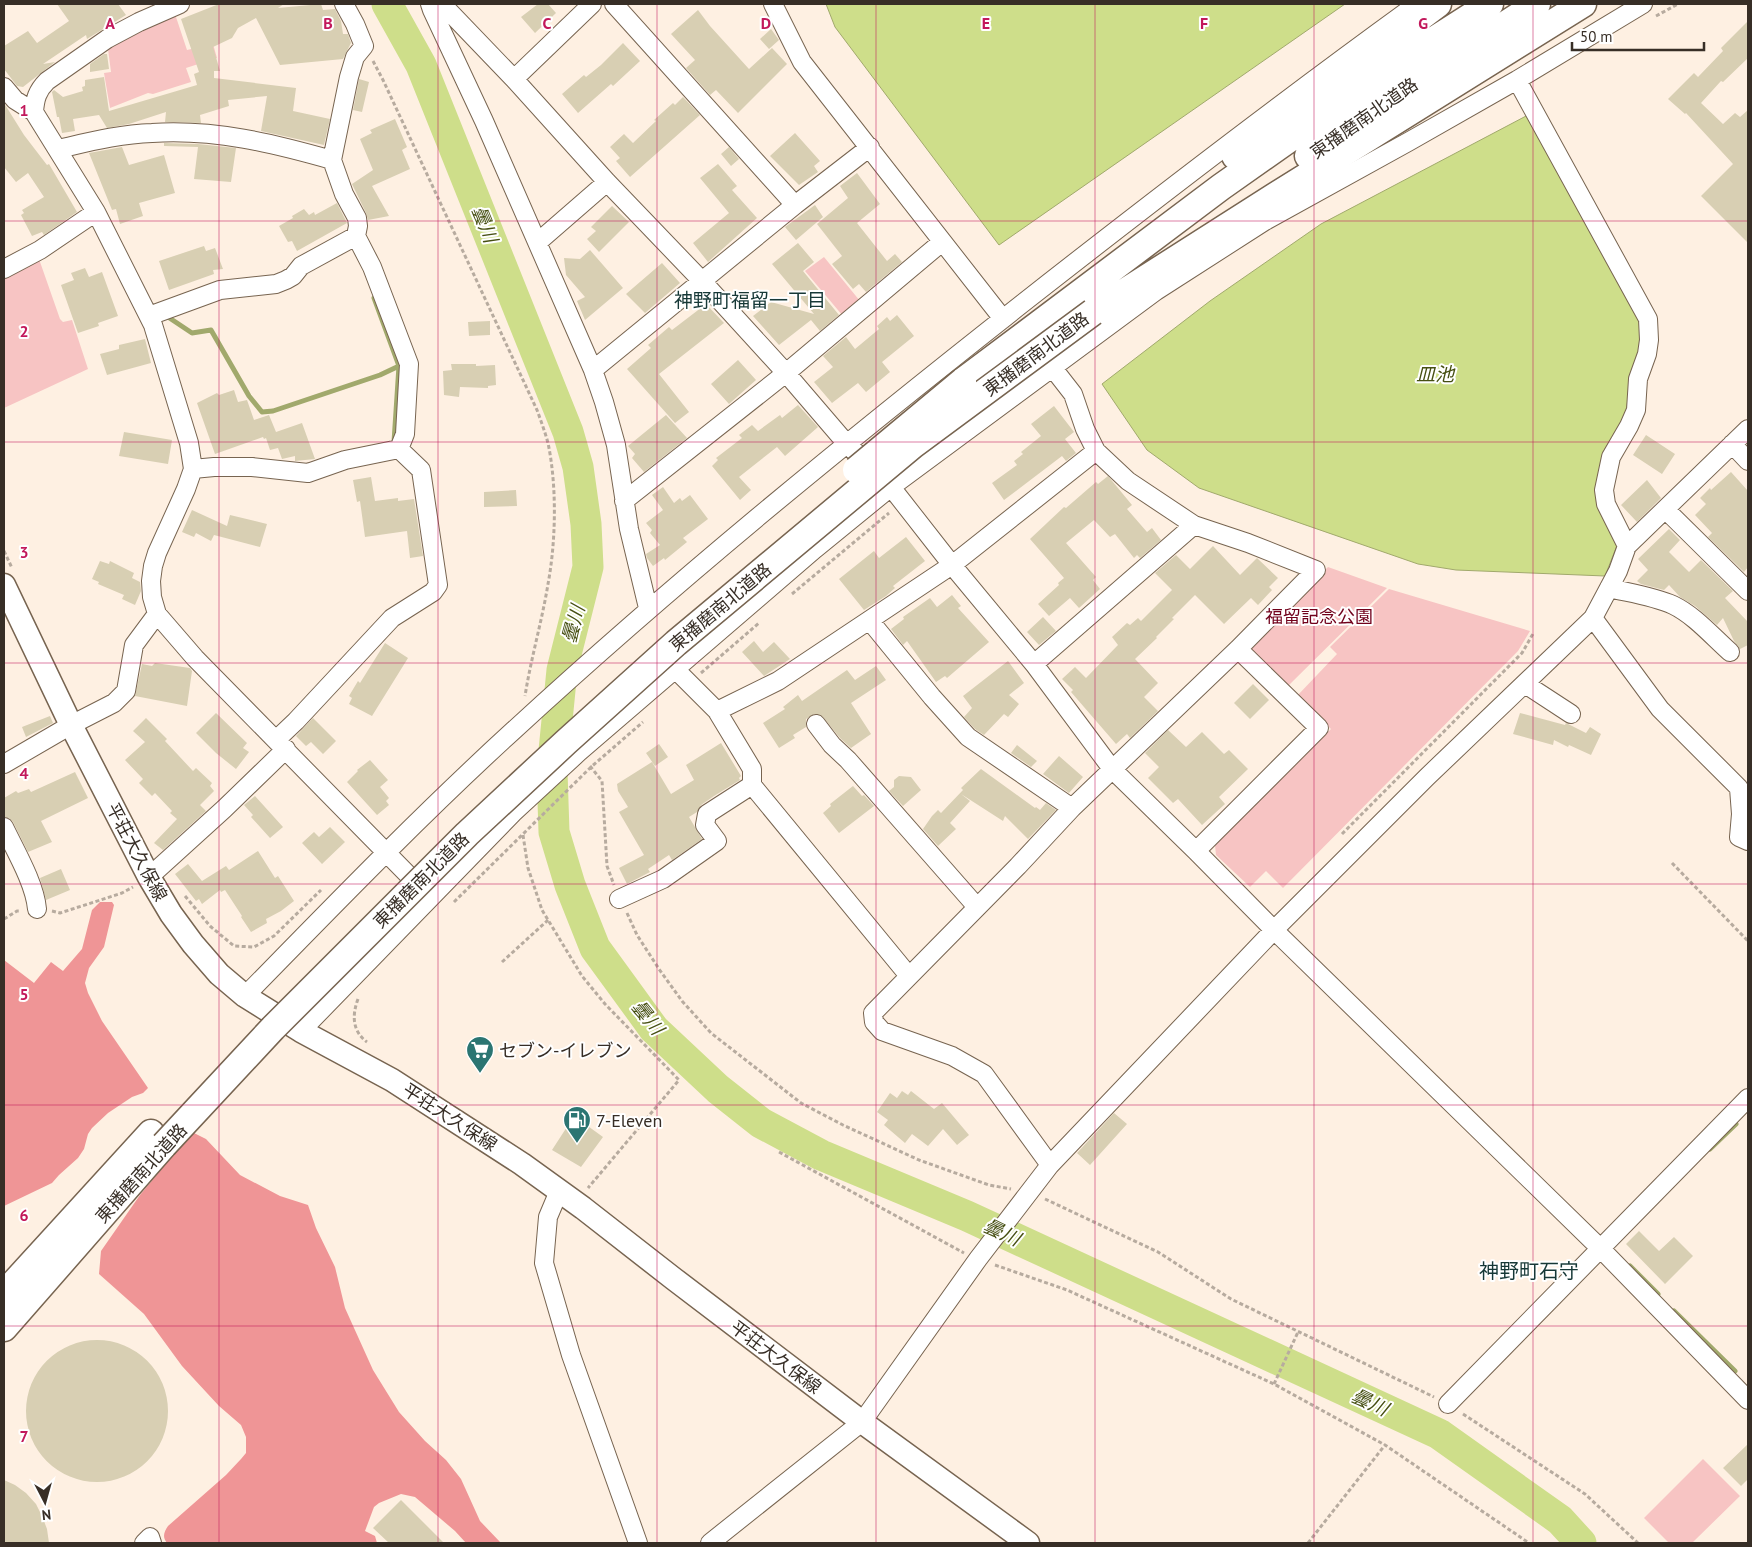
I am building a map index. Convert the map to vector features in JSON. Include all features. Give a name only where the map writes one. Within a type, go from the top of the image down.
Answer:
[{"type":"highway","points":[[963,381],[1067,290],[1213,173],[1438,4]]},
{"type":"highway","name":"東播磨南北道路","points":[[4,1328],[257,1021],[459,818],[540,741],[671,624],[963,381],[1221,187],[1390,68],[1490,4]]},
{"type":"highway","name":"東播磨南北道路","points":[[4,1294],[158,1139],[273,1028],[468,834],[676,643],[913,445],[1234,208],[1407,88],[1537,4]]},
{"type":"highway","points":[[1093,312],[1583,4]]},
{"type":"main road","name":"平荘大久保線","points":[[4,586],[71,725],[149,877],[170,914],[219,974],[245,996],[300,1031],[392,1080],[522,1164],[862,1422],[1028,1543]]},
{"type":"street","points":[[34,112],[35,99],[39,90],[47,81],[107,39],[180,4]]},
{"type":"street","points":[[344,4],[356,24],[364,46],[356,57],[349,77],[332,160],[344,194],[357,218],[356,236],[372,267],[403,346],[408,364],[405,434],[399,449]]},
{"type":"street","points":[[430,4],[538,242],[593,370],[616,445],[624,501],[648,608]]},
{"type":"street","points":[[442,4],[514,79],[607,182],[702,281],[786,373],[846,443],[891,487],[902,504],[1034,664],[1112,769],[1745,1390]]},
{"type":"street","points":[[514,79],[592,4]]},
{"type":"street","points":[[614,4],[795,205]]},
{"type":"street","points":[[773,4],[802,62],[1003,319]]},
{"type":"street","points":[[245,996],[386,852],[513,730],[648,608],[846,443],[1003,319],[1299,90],[1416,4]]},
{"type":"street","points":[[300,1031],[513,813],[579,752],[891,487],[1156,291],[1265,220],[1517,80],[1643,4]]},
{"type":"street","points":[[1517,80],[1648,319],[1648,354],[1638,379],[1636,410],[1630,426],[1611,457],[1604,490],[1606,504],[1627,546]]},
{"type":"street","points":[[4,89],[15,100],[34,112],[96,212],[149,316],[189,443],[193,469],[153,566],[151,581],[152,597],[157,614],[195,658],[430,897]]},
{"type":"street","points":[[58,149],[108,137],[153,133],[197,133],[277,144],[332,160]]},
{"type":"street","points":[[593,370],[795,205],[870,148]]},
{"type":"street","points":[[538,242],[607,182]]},
{"type":"street","points":[[4,269],[40,250],[96,212]]},
{"type":"street","points":[[149,316],[220,290],[276,284],[293,276],[301,266],[356,236]]},
{"type":"street","points":[[624,501],[786,373],[942,242]]},
{"type":"street","points":[[1050,1165],[984,1074],[952,1056],[882,1031],[874,1022],[873,1013],[1072,808],[1238,649],[1316,570],[1248,543],[1194,525],[1128,481],[1096,451],[1085,429],[1072,394],[1052,367]]},
{"type":"street","points":[[717,1541],[862,1422],[978,1259],[1050,1165],[1274,930],[1427,777],[1593,618],[1609,588],[1627,546],[1748,429]]},
{"type":"street","points":[[1732,444],[1748,461]]},
{"type":"street","points":[[193,469],[252,467],[308,473],[345,460],[399,449]]},
{"type":"street","points":[[149,877],[224,809],[281,745],[296,721],[392,618],[434,592],[437,588],[421,470],[399,449]]},
{"type":"street","points":[[717,711],[778,681],[952,565],[1096,451]]},
{"type":"street","points":[[1666,510],[1748,591]]},
{"type":"street","points":[[1034,664],[1194,525]]},
{"type":"street","points":[[1609,588],[1647,597],[1673,606],[1689,615],[1730,652]]},
{"type":"street","points":[[4,764],[71,725],[114,703],[126,691],[134,645],[157,614]]},
{"type":"street","points":[[1593,618],[1660,709],[1739,788],[1741,814],[1739,837],[1748,840]]},
{"type":"street","points":[[870,621],[932,697],[968,737],[1072,808]]},
{"type":"street","points":[[1196,851],[1319,728],[1238,649]]},
{"type":"street","points":[[676,670],[717,711],[752,769],[752,785],[909,976]]},
{"type":"street","points":[[1525,684],[1571,714]]},
{"type":"street","points":[[816,724],[977,908]]},
{"type":"street","points":[[619,898],[663,880],[717,841],[705,825],[708,814],[752,785]]},
{"type":"street","points":[[4,827],[37,902],[37,909]]},
{"type":"street","points":[[1448,1404],[1746,1104]]},
{"type":"street","points":[[558,1191],[548,1218],[544,1263],[571,1355],[638,1543]]},
{"type":"street","points":[[144,1543],[150,1537],[152,1543]]},
{"type":"path","points":[[1653,18],[1678,4]]},
{"type":"path","points":[[364,46],[383,80],[537,410],[547,441],[553,472],[554,511],[551,554],[548,583],[524,701]]},
{"type":"path","points":[[790,596],[902,504]]},
{"type":"path","points":[[689,683],[761,621]]},
{"type":"path","points":[[1336,840],[1522,653],[1534,632]]},
{"type":"path","points":[[451,905],[591,767],[650,717]]},
{"type":"path","points":[[579,752],[602,781],[607,866],[619,898],[637,935],[682,1001],[711,1032],[801,1103],[919,1160],[988,1185],[1029,1192],[1158,1252],[1231,1299],[1448,1404],[1584,1494],[1638,1543]]},
{"type":"path","points":[[523,834],[528,868],[542,910],[582,976],[605,1004],[679,1080],[584,1190],[591,1194]]},
{"type":"path","points":[[1672,864],[1748,941]]},
{"type":"path","points":[[4,919],[17,911],[37,909],[60,913],[122,893],[149,877]]},
{"type":"path","points":[[182,892],[210,926],[234,946],[254,947],[274,936],[324,888]]},
{"type":"path","points":[[502,962],[548,920]]},
{"type":"path","points":[[362,993],[353,1011],[354,1026],[361,1038],[368,1043]]},
{"type":"path","points":[[779,1152],[871,1201],[935,1238],[978,1259],[1068,1290],[1274,1384],[1385,1445],[1529,1543]]},
{"type":"path","points":[[1274,1384],[1298,1332]]},
{"type":"path","points":[[1308,1543],[1385,1445]]},
{"type":"green space","points":[[175,14],[187,50],[213,44],[217,58],[186,68],[191,82],[153,94],[148,93],[110,108],[104,73],[111,72],[108,49],[133,34]]},
{"type":"green space","points":[[824,257],[860,301],[843,316],[805,271]]},
{"type":"green space","points":[[39,259],[60,319],[63,322],[72,320],[88,369],[4,408],[4,278]]},
{"type":"green space","name":"福留記念公園","points":[[1328,567],[1387,588],[1287,687],[1253,654],[1251,643]]},
{"type":"green space","points":[[1389,589],[1530,631],[1518,651],[1283,888],[1266,871],[1250,887],[1216,855],[1215,845],[1331,729],[1297,696],[1337,654],[1330,647]]},
{"type":"green space","points":[[1703,1459],[1740,1496],[1692,1543],[1669,1543],[1644,1518]]},
{"type":"shaded area","points":[[100,902],[112,902],[114,905],[104,947],[89,968],[85,983],[102,1021],[148,1088],[143,1093],[132,1097],[108,1113],[92,1128],[88,1134],[84,1149],[78,1158],[52,1183],[4,1206],[4,960],[34,983],[51,962],[63,971],[82,949],[92,910]]},
{"type":"shaded area","points":[[192,1132],[206,1139],[240,1175],[280,1196],[308,1205],[316,1228],[335,1267],[345,1308],[373,1370],[399,1412],[425,1441],[446,1460],[461,1479],[480,1521],[501,1543],[466,1543],[455,1531],[415,1497],[401,1494],[374,1507],[365,1531],[375,1536],[377,1543],[167,1543],[164,1539],[164,1534],[168,1526],[226,1475],[246,1453],[246,1437],[241,1425],[219,1406],[182,1366],[144,1314],[99,1274],[101,1251],[140,1195]]},
{"type":"water","points":[[826,4],[1345,4],[999,245],[835,27]]},
{"type":"water","name":"皿池","points":[[1528,115],[1643,319],[1643,350],[1629,391],[1626,414],[1603,452],[1598,499],[1618,543],[1605,576],[1456,570],[1418,564],[1199,488],[1147,450],[1102,384],[1210,301],[1321,224]]},
{"type":"building","points":[[57,4],[118,4],[126,15],[87,39],[86,35],[43,64],[55,62],[23,87],[17,86],[4,69],[4,46],[28,31],[37,43],[69,21]]},
{"type":"building","points":[[219,4],[284,4],[278,8],[321,4],[323,10],[335,9],[341,21],[343,34],[348,34],[351,43],[343,59],[280,65],[256,18],[238,28],[232,38],[213,47],[220,71],[214,71],[214,78],[296,88],[293,111],[330,119],[324,145],[261,131],[267,96],[228,100],[229,106],[200,115],[201,123],[165,122],[166,112],[129,124],[107,128],[99,115],[73,119],[75,131],[62,133],[52,92],[54,90],[63,97],[83,91],[82,87],[85,86],[85,80],[104,77],[109,111],[197,85],[194,74],[199,72],[181,19]]},
{"type":"building","points":[[538,4],[548,4],[556,13],[535,33],[521,17]]},
{"type":"building","points":[[698,10],[749,69],[772,48],[787,64],[738,113],[716,90],[710,95],[686,68],[695,60],[671,34]]},
{"type":"building","points":[[1748,21],[1748,58],[1723,82],[1721,81],[1701,103],[1723,124],[1735,113],[1740,117],[1748,110],[1748,243],[1701,196],[1733,164],[1686,113],[1668,99],[1694,73],[1698,77],[1723,51],[1721,48]]},
{"type":"building","points":[[771,29],[779,40],[769,49],[760,39]]},
{"type":"building","points":[[623,43],[640,61],[613,86],[611,84],[578,113],[562,94],[584,75],[586,77],[601,65]]},
{"type":"building","points":[[104,54],[107,54],[109,69],[90,72],[90,64]]},
{"type":"building","points":[[359,79],[369,82],[362,112],[353,110]]},
{"type":"building","points":[[683,97],[700,115],[630,177],[616,161],[620,158],[610,147],[624,134],[633,143],[656,121],[654,120],[673,103],[675,105]]},
{"type":"building","points":[[4,103],[24,135],[47,165],[49,164],[77,212],[44,235],[42,232],[32,236],[21,215],[24,213],[22,210],[44,197],[28,173],[16,182],[4,167]]},
{"type":"building","points":[[395,119],[407,147],[402,150],[410,169],[372,186],[389,216],[368,220],[352,184],[373,170],[360,139],[372,133],[370,130]]},
{"type":"building","points":[[795,133],[820,161],[814,166],[818,172],[799,185],[770,156]]},
{"type":"building","points":[[164,143],[236,148],[231,182],[194,179],[198,147],[164,146]]},
{"type":"building","points":[[122,147],[129,165],[164,155],[175,193],[139,203],[143,216],[120,224],[116,209],[112,210],[89,153]]},
{"type":"building","points":[[729,147],[739,159],[731,166],[721,154]]},
{"type":"building","points":[[718,164],[737,186],[732,190],[757,218],[708,262],[693,243],[729,213],[700,178]]},
{"type":"building","points":[[857,173],[880,204],[857,223],[887,261],[895,254],[902,262],[866,292],[859,284],[853,289],[832,264],[842,256],[817,224],[848,198],[840,186]]},
{"type":"building","points":[[337,203],[347,223],[297,251],[292,241],[288,242],[279,226],[304,209],[309,215],[314,212],[315,215]]},
{"type":"building","points":[[815,205],[823,217],[796,240],[785,227]]},
{"type":"building","points":[[612,206],[629,222],[599,252],[587,239],[596,231],[591,227]]},
{"type":"building","points":[[798,243],[814,262],[803,271],[839,315],[820,331],[811,320],[779,345],[753,316],[771,302],[814,314],[772,264]]},
{"type":"building","points":[[204,246],[206,251],[215,248],[223,269],[213,270],[214,274],[169,290],[159,261]]},
{"type":"building","points":[[590,250],[623,288],[585,320],[577,301],[585,297],[566,275],[564,258],[580,259]]},
{"type":"building","points":[[662,263],[680,283],[645,313],[626,294]]},
{"type":"building","points":[[85,268],[89,277],[102,272],[118,316],[98,323],[99,326],[78,333],[61,285],[74,280],[71,273]]},
{"type":"building","points":[[706,304],[724,323],[659,374],[689,412],[675,423],[627,369],[651,348],[648,345],[669,327],[672,330]]},
{"type":"building","points":[[897,315],[914,336],[882,362],[890,372],[866,392],[858,383],[832,403],[814,382],[833,367],[823,356],[846,337],[855,349],[879,329],[877,326],[887,317],[890,321]]},
{"type":"building","points":[[490,321],[490,335],[469,336],[468,322]]},
{"type":"building","points":[[145,339],[151,363],[107,375],[100,354],[119,349],[119,345]]},
{"type":"building","points":[[738,360],[756,380],[729,404],[711,384]]},
{"type":"building","points":[[451,364],[495,365],[496,385],[488,386],[488,388],[460,387],[459,397],[444,395],[443,371],[452,370]]},
{"type":"building","points":[[234,390],[238,402],[247,400],[254,420],[269,415],[276,432],[302,423],[315,459],[295,461],[295,456],[282,459],[278,448],[270,450],[266,438],[264,439],[263,437],[215,454],[197,403],[217,393],[219,395]]},
{"type":"building","points":[[798,405],[818,427],[785,456],[777,447],[739,477],[751,490],[740,500],[712,466],[718,460],[716,458],[742,438],[739,435],[752,425],[758,431],[780,415],[782,418]]},
{"type":"building","points":[[1054,406],[1074,432],[1065,439],[1076,453],[1066,461],[1062,456],[1004,500],[992,483],[1017,465],[1014,461],[1023,454],[1021,452],[1041,436],[1031,424]]},
{"type":"building","points":[[666,415],[687,438],[644,472],[632,458],[635,454],[628,446]]},
{"type":"building","points":[[124,432],[172,440],[168,464],[119,456]]},
{"type":"building","points":[[1646,435],[1675,454],[1662,474],[1633,455]]},
{"type":"building","points":[[1731,472],[1748,491],[1748,567],[1744,572],[1708,537],[1712,533],[1695,515],[1706,504],[1700,498]]},
{"type":"building","points":[[1108,476],[1132,505],[1127,509],[1147,532],[1152,528],[1161,540],[1140,558],[1137,555],[1134,558],[1115,534],[1110,537],[1094,520],[1066,543],[1096,577],[1093,580],[1100,589],[1079,608],[1070,598],[1049,616],[1038,604],[1064,578],[1030,539],[1064,507],[1066,508],[1096,482],[1098,484]]},
{"type":"building","points":[[371,477],[375,501],[398,498],[398,501],[414,499],[423,556],[410,558],[407,531],[365,537],[360,501],[357,502],[353,480]]},
{"type":"building","points":[[1647,480],[1661,498],[1637,522],[1621,505]]},
{"type":"building","points":[[663,487],[674,503],[680,498],[682,501],[690,495],[708,519],[683,538],[687,542],[665,560],[664,558],[653,566],[646,554],[660,545],[650,533],[652,530],[646,523],[663,510],[652,495]]},
{"type":"building","points":[[516,490],[517,506],[484,507],[484,492]]},
{"type":"building","points":[[192,510],[227,526],[230,515],[267,524],[260,547],[214,535],[211,541],[196,533],[194,537],[182,532]]},
{"type":"building","points":[[1669,529],[1680,540],[1669,552],[1689,572],[1701,560],[1733,591],[1725,598],[1748,622],[1748,645],[1740,649],[1723,618],[1717,625],[1695,606],[1680,597],[1669,585],[1664,590],[1641,584],[1637,581],[1648,570],[1638,559]]},
{"type":"building","points":[[906,537],[925,561],[893,586],[895,588],[886,596],[864,610],[839,579],[874,551],[879,558]]},
{"type":"building","points":[[1213,546],[1240,575],[1257,558],[1278,578],[1269,587],[1272,590],[1258,605],[1251,598],[1224,624],[1195,595],[1172,618],[1174,619],[1157,638],[1135,659],[1158,683],[1144,697],[1158,711],[1130,738],[1127,734],[1116,744],[1062,679],[1075,667],[1086,678],[1118,645],[1112,637],[1127,623],[1130,625],[1138,618],[1141,621],[1172,590],[1155,573],[1176,555],[1190,569]]},
{"type":"building","points":[[100,561],[109,564],[110,561],[134,573],[132,578],[140,582],[141,591],[135,605],[122,599],[124,595],[98,584],[99,582],[92,579]]},
{"type":"building","points":[[952,595],[961,606],[958,608],[989,642],[947,678],[945,676],[936,682],[907,641],[903,645],[891,629],[904,619],[903,617],[930,598],[937,607]]},
{"type":"building","points":[[1043,617],[1056,631],[1039,645],[1027,632]]},
{"type":"building","points":[[754,641],[763,652],[774,642],[790,659],[764,676],[742,652]]},
{"type":"building","points":[[385,643],[408,658],[372,716],[349,704],[352,698],[349,696],[358,681],[360,683]]},
{"type":"building","points":[[1008,661],[1024,683],[1009,695],[1019,704],[1008,717],[1004,714],[984,735],[975,729],[964,717],[972,708],[963,696]]},
{"type":"building","points":[[155,663],[190,668],[192,671],[187,706],[135,696],[142,664],[152,666]]},
{"type":"building","points":[[876,666],[886,680],[851,703],[871,734],[851,748],[823,717],[814,714],[806,719],[806,727],[793,735],[795,738],[779,748],[763,723],[785,709],[783,707],[798,695],[802,701],[847,670],[855,680]]},
{"type":"building","points":[[1253,684],[1269,700],[1250,719],[1234,703]]},
{"type":"building","points":[[216,713],[247,743],[243,748],[249,752],[236,769],[196,733]]},
{"type":"building","points":[[1520,713],[1565,725],[1566,723],[1586,733],[1590,727],[1601,734],[1591,755],[1554,740],[1553,745],[1513,734]]},
{"type":"building","points":[[50,716],[53,723],[26,737],[22,727]]},
{"type":"building","points":[[146,718],[167,739],[165,741],[193,771],[196,768],[212,783],[210,786],[214,791],[200,805],[206,811],[163,850],[154,843],[177,819],[155,793],[152,796],[139,783],[143,779],[125,760],[145,742],[133,731]]},
{"type":"building","points":[[313,718],[336,741],[323,754],[311,742],[306,746],[296,736]]},
{"type":"building","points":[[1168,730],[1186,747],[1202,732],[1224,754],[1229,750],[1248,769],[1219,797],[1225,804],[1202,825],[1178,799],[1173,803],[1148,778],[1159,767],[1145,753]]},
{"type":"building","points":[[721,743],[741,776],[740,780],[701,805],[697,812],[689,817],[702,839],[672,860],[669,855],[648,869],[650,872],[627,884],[619,868],[644,855],[619,812],[628,807],[618,791],[617,784],[652,762],[671,794],[694,780],[686,765]]},
{"type":"building","points":[[659,744],[668,757],[655,766],[646,753]]},
{"type":"building","points":[[1017,745],[1037,761],[1031,767],[1011,753]]},
{"type":"building","points":[[1059,756],[1083,777],[1069,793],[1043,774]]},
{"type":"building","points":[[370,760],[388,780],[380,787],[389,798],[386,801],[389,805],[377,815],[347,782],[357,770]]},
{"type":"building","points":[[981,769],[1035,808],[1040,810],[1046,803],[1056,810],[1028,839],[1005,816],[1003,821],[961,794],[970,801],[950,823],[956,829],[938,846],[923,829],[932,816],[938,810],[941,813],[963,790],[961,788]]},
{"type":"building","points":[[75,772],[88,798],[41,821],[52,842],[28,852],[13,822],[9,818],[4,817],[4,798],[16,791],[18,793],[29,789],[31,792]]},
{"type":"building","points":[[899,776],[911,777],[921,790],[903,806],[889,791],[894,787],[894,780]]},
{"type":"building","points":[[853,786],[874,806],[839,833],[823,813],[831,806],[830,804]]},
{"type":"building","points":[[255,796],[283,827],[270,838],[251,817],[253,815],[244,805]]},
{"type":"building","points":[[330,827],[345,842],[322,864],[302,843],[314,832],[319,837]]},
{"type":"building","points":[[258,851],[275,878],[278,876],[294,901],[266,919],[267,923],[251,932],[225,890],[221,892],[220,890],[202,904],[199,899],[196,901],[175,874],[188,864],[202,881],[226,866],[229,870]]},
{"type":"building","points":[[61,869],[70,890],[46,900],[40,878]]},
{"type":"building","points":[[902,1091],[908,1095],[911,1091],[934,1109],[942,1103],[969,1135],[957,1145],[943,1129],[928,1146],[912,1134],[905,1143],[884,1125],[888,1120],[877,1112],[890,1093],[897,1098]]},
{"type":"building","points":[[1114,1113],[1127,1124],[1090,1165],[1077,1153]]},
{"type":"building","name":"7-Eleven","points":[[574,1116],[603,1137],[581,1167],[552,1150]]},
{"type":"building","points":[[1639,1231],[1659,1251],[1674,1237],[1693,1256],[1665,1284],[1626,1244]]},
{"type":"building","points":[[97,1340],[111,1341],[124,1345],[148,1360],[163,1384],[167,1397],[167,1425],[163,1438],[148,1462],[124,1477],[111,1481],[97,1482],[83,1481],[70,1477],[46,1462],[31,1438],[27,1425],[26,1411],[27,1397],[31,1384],[46,1360],[70,1345],[83,1341]]},
{"type":"building","points":[[1748,1444],[1748,1479],[1741,1486],[1723,1468]]},
{"type":"building","points":[[4,1480],[26,1493],[36,1504],[47,1529],[49,1543],[4,1543]]},
{"type":"building","points":[[401,1500],[444,1543],[389,1543],[373,1528]]},
{"type":"waterway","name":"曇川","points":[[387,4],[421,65],[568,432],[578,467],[586,524],[588,567],[562,670],[552,771],[554,832],[570,885],[595,948],[654,1029],[718,1089],[761,1123],[821,1155],[967,1216],[1439,1434],[1560,1520],[1581,1543]]},
{"type":"waterway","points":[[374,298],[399,366],[394,442]]},
{"type":"waterway","points":[[165,315],[192,333],[211,330],[249,396],[262,412],[273,411],[380,375],[399,366]]},
{"type":"waterway","points":[[1710,1149],[1736,1124]]},
{"type":"waterway","points":[[1630,1266],[1658,1294]]},
{"type":"waterway","points":[[1674,1311],[1735,1371]]},
{"type":"place","name":"セブン-イレブン","points":[[480,1074]]},
{"type":"place","name":"7-Eleven","points":[[577,1144]]},
{"type":"district","name":"神野町福留一丁目","points":[[750,300]]},
{"type":"district","name":"神野町石守","points":[[1529,1271]]}]
